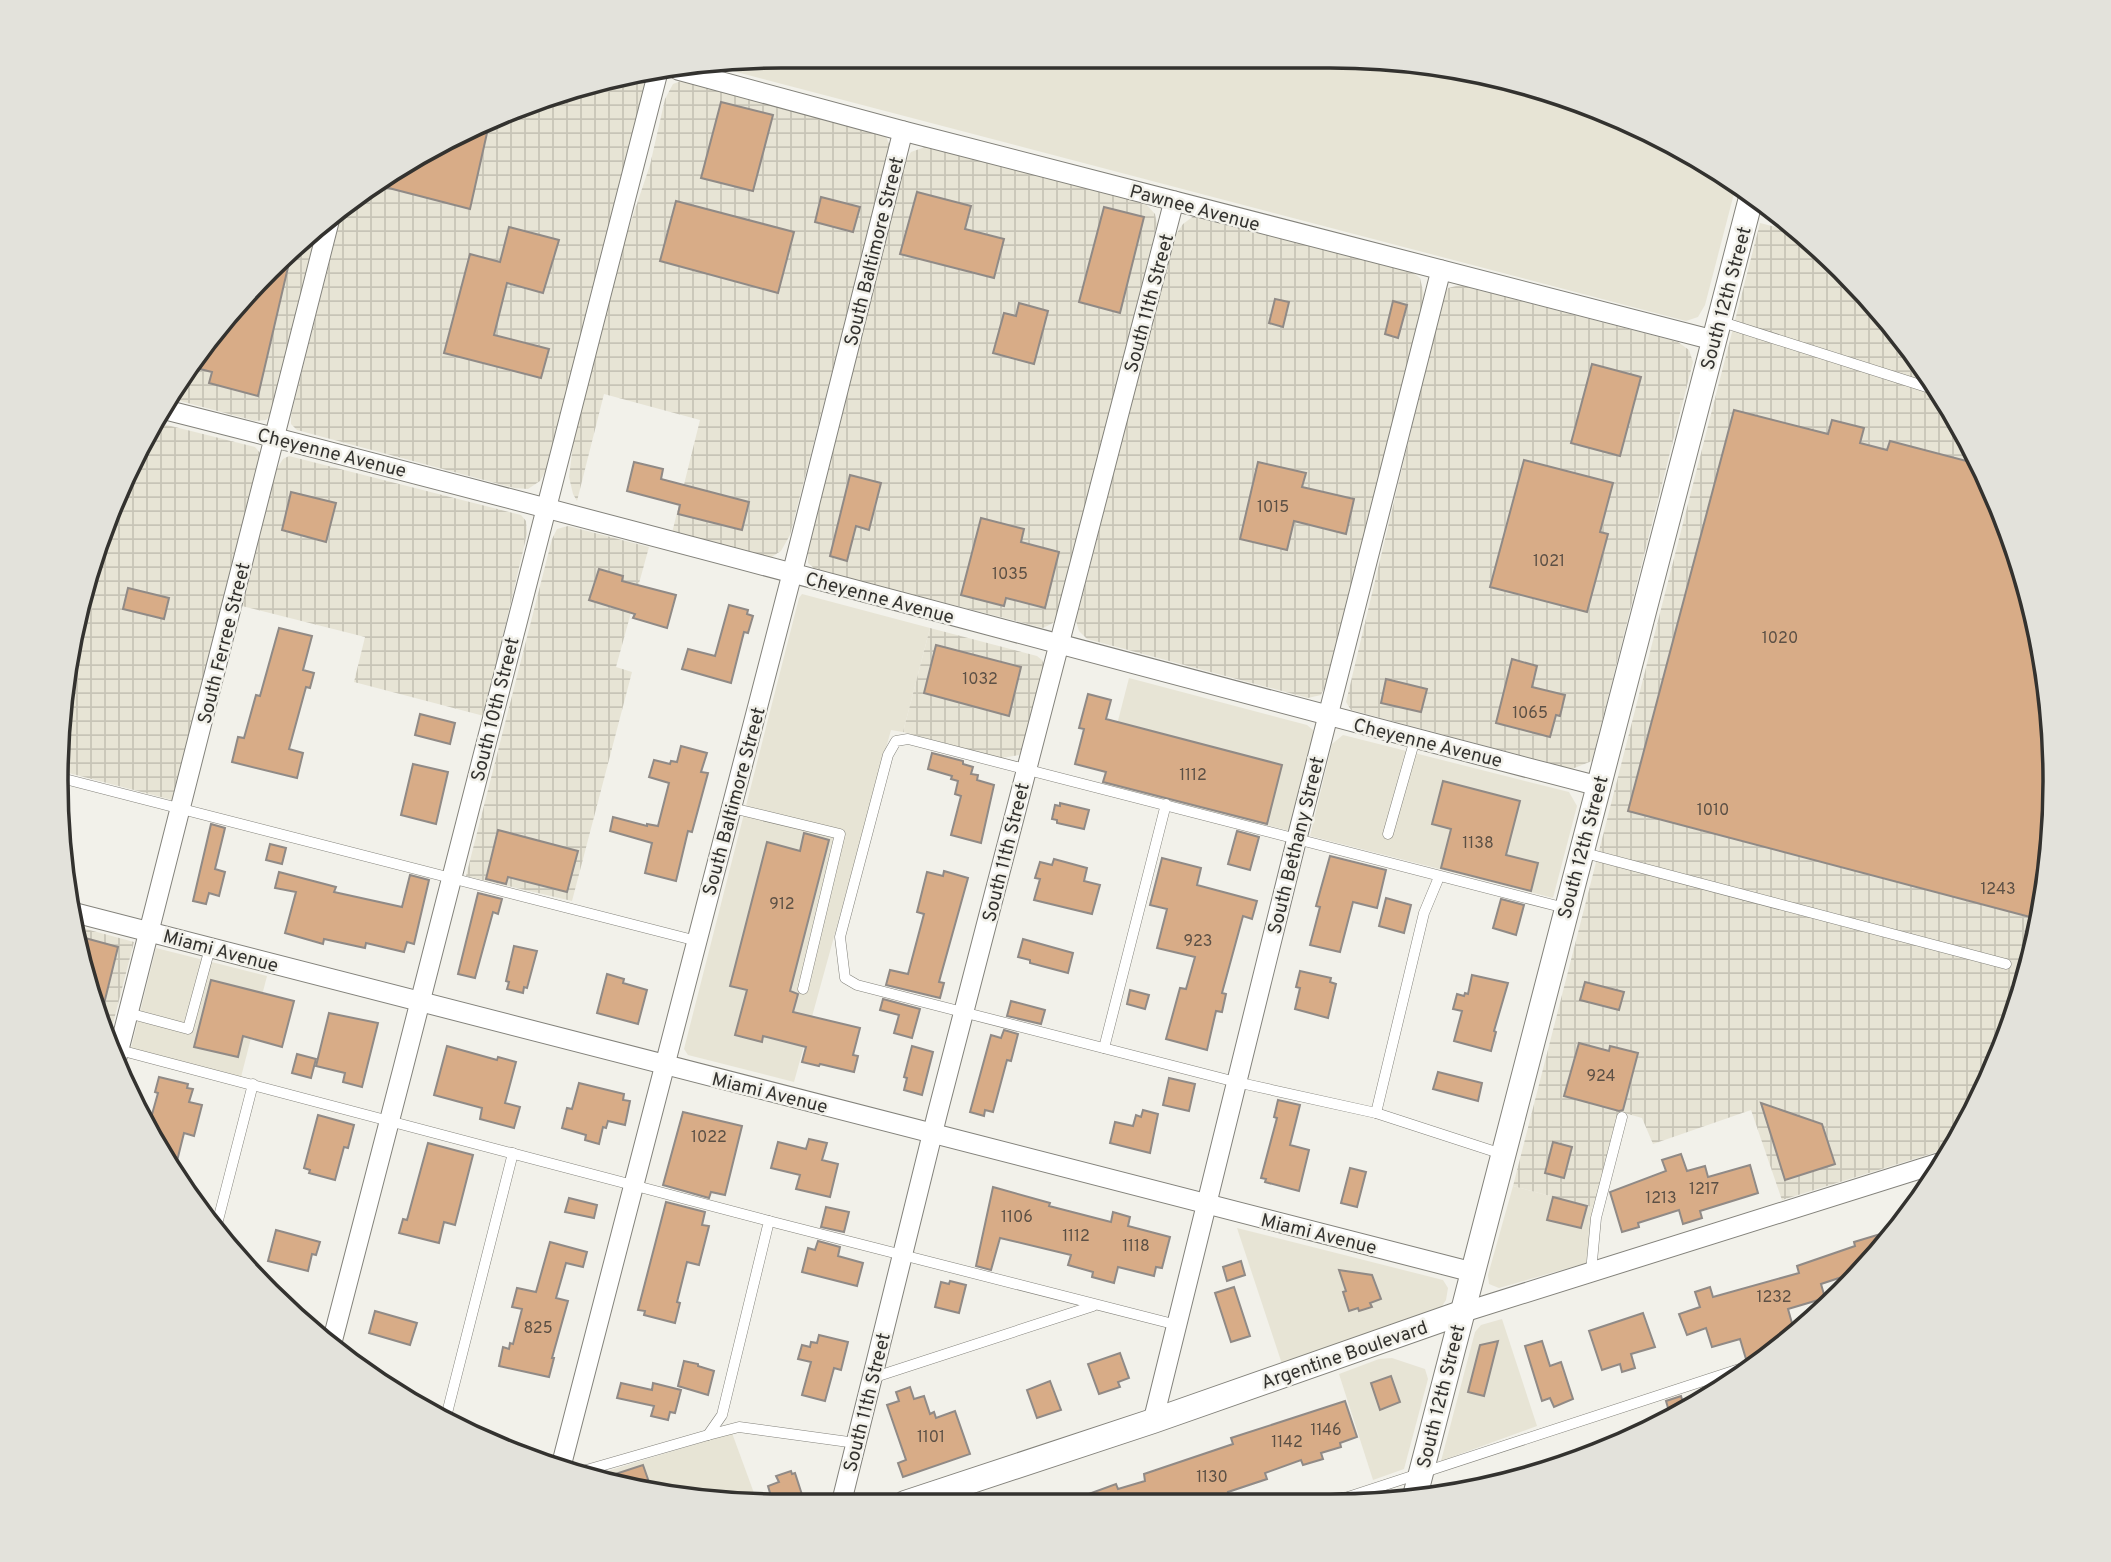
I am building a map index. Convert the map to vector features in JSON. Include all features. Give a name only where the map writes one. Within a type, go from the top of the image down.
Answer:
[{"type":"street","name":"Pawnee Avenue","points":[[692,74],[1441,270],[1716,330]]},
{"type":"street","name":"South 10th Street","points":[[334,1335],[656,80]]},
{"type":"street","name":"South Baltimore Street","points":[[563,1459],[792,575],[903,131]]},
{"type":"street","name":"South 11th Street","points":[[843,1494],[964,1012],[1174,201]]},
{"type":"street","name":"South 12th Street","points":[[1417,1489],[1749,205]]},
{"type":"street","name":"South Ferree Street","points":[[118,1042],[149,932],[326,233]]},
{"type":"street","name":"South Bethany Street","points":[[1153,1421],[1441,270]]},
{"type":"street","name":"Cheyenne Avenue","points":[[172,412],[545,507],[792,575],[1598,786]]},
{"type":"street","name":"Miami Avenue","points":[[81,914],[1472,1272]]},
{"type":"street","name":"Argentine Boulevard","points":[[932,1494],[1153,1421],[1461,1313],[1930,1166]]},
{"type":"lane","points":[[1716,330],[1924,387]]},
{"type":"lane","points":[[1502,1154],[1376,1113],[1236,1082],[856,985],[845,978],[840,937],[888,755],[895,741],[908,739],[1566,909]]},
{"type":"lane","points":[[1388,834],[1415,739]]},
{"type":"lane","points":[[68,780],[697,941]]},
{"type":"lane","points":[[1104,1048],[1166,804]]},
{"type":"lane","points":[[732,808],[840,834],[803,989]]},
{"type":"lane","points":[[1581,852],[2006,964]]},
{"type":"lane","points":[[1376,1113],[1424,913],[1439,877]]},
{"type":"lane","points":[[128,1013],[188,1029],[210,948]]},
{"type":"lane","points":[[124,1056],[253,1084],[903,1256],[1177,1325]]},
{"type":"lane","points":[[219,1218],[253,1084]]},
{"type":"lane","points":[[1591,1272],[1596,1218],[1622,1117]]},
{"type":"lane","points":[[448,1410],[513,1153]]},
{"type":"lane","points":[[708,1435],[722,1415],[769,1221]]},
{"type":"lane","points":[[872,1378],[1094,1305]]},
{"type":"lane","points":[[1360,1493],[1728,1373]]},
{"type":"lane","points":[[722,1415],[739,1427]]},
{"type":"lane","points":[[593,1468],[739,1427],[856,1443]]},
{"type":"shaded area","points":[[781,68],[1330,68],[1423,74],[1514,93],[1559,106],[1645,142],[1734,194],[1705,305],[1698,317],[1686,321],[730,70]]},
{"type":"shaded area","points":[[683,80],[886,136],[890,147],[790,535],[781,551],[770,558],[672,533],[700,420],[604,394],[577,501],[569,477],[574,437],[616,266],[650,165],[665,99],[673,84]]},
{"type":"shaded area","points":[[645,81],[646,90],[548,467],[540,481],[528,489],[514,488],[297,430],[291,424],[291,415],[339,222],[385,188],[466,142],[552,106]]},
{"type":"shaded area","points":[[925,147],[947,150],[1145,203],[1155,214],[1157,224],[1061,608],[1053,623],[1043,628],[816,570],[808,563],[808,551],[902,166],[911,152]]},
{"type":"shaded area","points":[[1195,215],[1411,271],[1420,278],[1424,295],[1419,319],[1327,682],[1321,695],[1308,698],[1087,639],[1079,631],[1076,621],[1174,237],[1183,224]]},
{"type":"shaded area","points":[[1760,223],[1778,228],[1834,277],[1866,311],[1923,385],[1969,466],[2005,552],[2029,642],[2037,688],[2043,781],[2037,874],[2018,965],[1988,1054],[1969,1096],[1938,1151],[1782,1200],[1751,1110],[1653,1144],[1642,1118],[1621,1112],[1595,1208],[1513,1186]]},
{"type":"shaded area","points":[[313,243],[272,414],[266,420],[255,421],[179,401],[245,311]]},
{"type":"shaded area","points":[[1460,285],[1678,342],[1689,350],[1693,362],[1592,761],[1572,769],[1351,710],[1346,702],[1443,297],[1448,288]]},
{"type":"shaded area","points":[[164,424],[255,447],[260,453],[172,800],[68,773],[74,688],[93,597],[123,508]]},
{"type":"shaded area","points":[[289,456],[521,515],[526,521],[527,534],[484,716],[354,682],[365,637],[242,606],[276,470],[283,459]]},
{"type":"shaded area","points":[[568,526],[649,547],[616,667],[632,672],[572,901],[466,876],[552,539],[557,529]]},
{"type":"shaded area","points":[[802,594],[930,628],[903,732],[891,730],[794,1082],[688,1055],[684,1049]]},
{"type":"shaded area","points":[[930,628],[1037,656],[1042,660],[1044,665],[1025,745],[1019,755],[1001,758],[903,732]]},
{"type":"shaded area","points":[[1129,678],[1307,725],[1313,730],[1313,741],[1290,831],[1102,783]]},
{"type":"shaded area","points":[[1343,735],[1569,792],[1577,806],[1553,898],[1310,836],[1332,744]]},
{"type":"shaded area","points":[[84,929],[134,942],[112,1026]]},
{"type":"shaded area","points":[[156,948],[267,976],[241,1077],[131,1048]]},
{"type":"shaded area","points":[[1513,1186],[1595,1208],[1586,1263],[1499,1288],[1489,1284],[1488,1275]]},
{"type":"shaded area","points":[[1237,1228],[1443,1280],[1448,1288],[1446,1300],[1440,1309],[1282,1364]]},
{"type":"shaded area","points":[[1502,1319],[1537,1426],[1441,1461],[1475,1332],[1481,1325]]},
{"type":"shaded area","points":[[1392,1358],[1425,1369],[1428,1379],[1404,1469],[1373,1480],[1339,1374],[1379,1359]]},
{"type":"shaded area","points":[[732,1433],[754,1493],[688,1488],[606,1471]]},
{"type":"building","points":[[721,102],[773,115],[753,191],[701,178]]},
{"type":"building","points":[[487,132],[470,209],[386,187]]},
{"type":"building","points":[[917,192],[971,206],[965,229],[1004,239],[994,278],[900,254]]},
{"type":"building","points":[[821,197],[860,207],[853,232],[815,222]]},
{"type":"building","points":[[676,201],[794,232],[778,293],[660,261]]},
{"type":"building","points":[[1104,207],[1144,217],[1120,313],[1079,302]]},
{"type":"building","points":[[509,227],[559,240],[543,293],[507,283],[494,335],[549,349],[541,378],[444,353],[470,254],[500,262]]},
{"type":"building","points":[[288,266],[258,396],[209,383],[212,372],[200,369],[245,311]]},
{"type":"building","points":[[1275,299],[1289,302],[1283,327],[1269,323]]},
{"type":"building","points":[[1393,301],[1407,305],[1398,338],[1385,334]]},
{"type":"building","points":[[1019,303],[1048,311],[1034,364],[993,353],[1004,313],[1016,316]]},
{"type":"building","points":[[1592,364],[1641,377],[1620,456],[1571,443]]},
{"type":"building","points":[[1734,410],[1828,434],[1832,420],[1864,428],[1860,443],[1887,450],[1890,441],[1966,461],[2005,552],[2029,642],[2037,688],[2043,781],[2037,874],[2030,917],[1628,811]]},
{"type":"building","points":[[1524,460],[1613,483],[1600,532],[1608,534],[1587,612],[1490,587]]},
{"type":"building","points":[[634,462],[663,469],[661,479],[749,502],[742,530],[678,514],[680,505],[627,491]]},
{"type":"building","points":[[1258,462],[1306,473],[1302,487],[1354,499],[1346,534],[1294,521],[1287,550],[1240,539]]},
{"type":"building","points":[[850,475],[881,483],[869,530],[856,526],[847,561],[830,556]]},
{"type":"building","points":[[291,492],[336,503],[326,542],[282,530]]},
{"type":"building","points":[[981,518],[1024,529],[1021,542],[1059,552],[1045,608],[1006,598],[1004,606],[961,595]]},
{"type":"building","points":[[599,569],[623,576],[622,581],[676,595],[667,628],[633,618],[635,614],[589,600]]},
{"type":"building","points":[[128,588],[169,598],[164,619],[123,609]]},
{"type":"building","points":[[729,605],[748,610],[747,614],[753,616],[748,633],[744,632],[731,683],[682,669],[688,649],[715,656]]},
{"type":"building","points":[[279,628],[312,636],[303,670],[314,673],[310,688],[306,687],[289,749],[303,753],[297,778],[232,762],[238,737],[244,738],[256,695],[260,696]]},
{"type":"building","points":[[936,645],[1021,667],[1009,716],[924,693]]},
{"type":"building","points":[[1512,659],[1537,666],[1532,687],[1565,695],[1560,716],[1556,715],[1550,737],[1496,723]]},
{"type":"building","points":[[1386,679],[1427,689],[1421,712],[1381,703]]},
{"type":"building","points":[[1088,694],[1111,700],[1106,719],[1282,765],[1267,824],[1103,782],[1106,772],[1075,764],[1084,729],[1079,728]]},
{"type":"building","points":[[420,714],[455,723],[450,744],[415,735]]},
{"type":"building","points":[[681,746],[707,753],[701,772],[708,773],[692,832],[688,831],[676,881],[645,873],[652,843],[610,831],[613,817],[647,826],[658,826],[669,783],[649,777],[654,760],[670,764],[671,761],[677,762]]},
{"type":"building","points":[[932,753],[963,761],[963,764],[973,767],[971,774],[978,775],[977,780],[994,785],[981,843],[951,835],[961,796],[955,794],[958,781],[951,779],[952,776],[928,769]]},
{"type":"building","points":[[413,764],[448,772],[436,824],[401,815]]},
{"type":"building","points":[[1443,781],[1520,801],[1506,855],[1538,863],[1531,891],[1441,868],[1451,829],[1432,824]]},
{"type":"building","points":[[1060,803],[1089,810],[1084,829],[1057,823],[1057,820],[1052,819],[1055,805],[1060,806]]},
{"type":"building","points":[[211,824],[225,828],[215,869],[225,872],[219,896],[209,893],[206,904],[193,901]]},
{"type":"building","points":[[498,830],[578,851],[567,892],[508,877],[506,884],[486,879]]},
{"type":"building","points":[[1237,831],[1259,837],[1250,870],[1228,864]]},
{"type":"building","points":[[804,833],[829,840],[790,991],[798,994],[793,1012],[860,1028],[853,1055],[858,1056],[854,1072],[802,1062],[806,1047],[763,1036],[762,1042],[735,1035],[747,990],[730,986],[767,842],[800,851]]},
{"type":"building","points":[[270,844],[286,848],[282,864],[266,860]]},
{"type":"building","points":[[1330,856],[1386,870],[1377,908],[1353,902],[1340,952],[1310,945],[1320,907],[1316,906]]},
{"type":"building","points":[[1162,858],[1201,868],[1197,885],[1257,901],[1252,919],[1243,916],[1222,993],[1226,994],[1222,1012],[1216,1011],[1207,1050],[1166,1039],[1180,988],[1186,989],[1195,957],[1157,948],[1167,909],[1150,905]]},
{"type":"building","points":[[1054,859],[1087,868],[1084,881],[1100,885],[1092,914],[1034,900],[1040,879],[1035,878],[1040,862],[1052,865]]},
{"type":"building","points":[[944,871],[968,878],[939,982],[944,983],[940,998],[886,985],[890,970],[908,974],[924,914],[917,912],[927,872],[943,876]]},
{"type":"building","points":[[279,872],[336,887],[334,892],[402,907],[410,875],[429,880],[414,944],[407,942],[404,952],[366,943],[365,948],[324,939],[323,944],[285,933],[296,892],[275,888]]},
{"type":"building","points":[[478,893],[502,899],[498,914],[493,912],[475,978],[458,974]]},
{"type":"building","points":[[1386,898],[1411,905],[1404,933],[1379,926]]},
{"type":"building","points":[[1501,899],[1524,905],[1516,935],[1493,928]]},
{"type":"building","points":[[86,938],[118,947],[104,1003]]},
{"type":"building","points":[[1023,939],[1073,953],[1068,973],[1018,957]]},
{"type":"building","points":[[514,946],[537,951],[527,988],[524,987],[523,993],[507,989],[509,982],[506,981]]},
{"type":"building","points":[[1300,971],[1331,978],[1330,982],[1336,984],[1328,1018],[1295,1009],[1300,988],[1296,987]]},
{"type":"building","points":[[607,974],[624,979],[623,983],[647,990],[638,1024],[597,1013]]},
{"type":"building","points":[[1472,975],[1508,983],[1491,1051],[1454,1041],[1462,1011],[1453,1009],[1457,994],[1468,994]]},
{"type":"building","points":[[211,980],[294,1001],[282,1047],[243,1036],[238,1057],[194,1047]]},
{"type":"building","points":[[1585,982],[1624,992],[1619,1010],[1580,1000]]},
{"type":"building","points":[[1130,990],[1149,995],[1145,1009],[1127,1004]]},
{"type":"building","points":[[883,999],[920,1009],[912,1038],[894,1033],[899,1015],[880,1010]]},
{"type":"building","points":[[1011,1001],[1045,1010],[1041,1024],[1007,1016]]},
{"type":"building","points":[[329,1013],[378,1023],[362,1087],[343,1082],[345,1073],[316,1066]]},
{"type":"building","points":[[1004,1030],[1018,1034],[1011,1061],[1007,1060],[993,1112],[985,1110],[984,1116],[970,1112],[991,1035],[1001,1038]]},
{"type":"building","points":[[1579,1043],[1609,1051],[1610,1046],[1638,1053],[1623,1110],[1564,1096]]},
{"type":"building","points":[[447,1046],[497,1060],[498,1057],[516,1062],[505,1103],[520,1107],[514,1128],[480,1119],[482,1108],[434,1095]]},
{"type":"building","points":[[912,1046],[933,1052],[922,1095],[904,1090],[907,1078],[904,1077]]},
{"type":"building","points":[[297,1054],[316,1059],[311,1078],[292,1073]]},
{"type":"building","points":[[1438,1072],[1482,1083],[1478,1101],[1433,1089]]},
{"type":"building","points":[[159,1077],[188,1084],[187,1088],[193,1089],[189,1102],[202,1105],[194,1136],[184,1133],[177,1159],[152,1115],[158,1093],[155,1092]]},
{"type":"building","points":[[1169,1078],[1195,1084],[1189,1111],[1163,1105]]},
{"type":"building","points":[[579,1083],[624,1094],[623,1100],[630,1101],[625,1125],[608,1121],[606,1128],[603,1127],[599,1144],[585,1140],[586,1135],[562,1128],[567,1108],[572,1109]]},
{"type":"building","points":[[1278,1100],[1300,1105],[1290,1145],[1309,1150],[1299,1191],[1265,1182],[1266,1179],[1261,1178],[1277,1118],[1274,1117]]},
{"type":"building","points":[[1761,1103],[1822,1124],[1835,1164],[1785,1180]]},
{"type":"building","points":[[1143,1110],[1158,1114],[1150,1153],[1110,1143],[1115,1122],[1133,1126],[1136,1115],[1141,1117]]},
{"type":"building","points":[[683,1112],[742,1126],[725,1195],[711,1192],[709,1198],[663,1185]]},
{"type":"building","points":[[318,1115],[354,1125],[348,1148],[344,1147],[335,1180],[309,1173],[310,1170],[304,1168]]},
{"type":"building","points":[[809,1139],[827,1143],[822,1160],[838,1164],[830,1197],[796,1189],[800,1175],[771,1168],[778,1142],[806,1149]]},
{"type":"building","points":[[1553,1142],[1572,1147],[1564,1178],[1545,1173]]},
{"type":"building","points":[[428,1143],[473,1155],[455,1225],[444,1222],[439,1243],[399,1233],[403,1219],[407,1220]]},
{"type":"building","points":[[1681,1154],[1687,1171],[1705,1166],[1708,1177],[1750,1165],[1758,1193],[1700,1211],[1702,1218],[1683,1224],[1679,1210],[1638,1223],[1639,1227],[1622,1232],[1610,1192],[1666,1171],[1662,1160]]},
{"type":"building","points":[[1350,1168],[1366,1172],[1357,1207],[1341,1203]]},
{"type":"building","points":[[993,1187],[1050,1203],[1049,1206],[1111,1222],[1113,1212],[1130,1217],[1128,1226],[1170,1237],[1162,1268],[1156,1267],[1154,1276],[1118,1267],[1114,1283],[1092,1277],[1093,1272],[1068,1265],[1071,1255],[1000,1238],[991,1270],[976,1266]]},
{"type":"building","points":[[1553,1197],[1587,1206],[1581,1228],[1547,1220]]},
{"type":"building","points":[[569,1198],[597,1205],[594,1218],[565,1212]]},
{"type":"building","points":[[666,1202],[705,1212],[702,1225],[709,1226],[699,1265],[687,1262],[675,1323],[644,1315],[645,1311],[638,1310]]},
{"type":"building","points":[[826,1207],[849,1212],[844,1232],[821,1227]]},
{"type":"building","points":[[276,1230],[320,1242],[316,1255],[312,1254],[308,1271],[268,1261]]},
{"type":"building","points":[[1879,1234],[1841,1277],[1821,1284],[1824,1294],[1818,1300],[1788,1309],[1792,1323],[1747,1359],[1740,1339],[1712,1347],[1706,1328],[1687,1335],[1679,1314],[1700,1307],[1695,1292],[1710,1287],[1713,1297],[1799,1273],[1797,1266],[1855,1246],[1854,1242]]},
{"type":"building","points":[[818,1241],[840,1247],[838,1256],[863,1263],[857,1286],[802,1272],[808,1248],[815,1250]]},
{"type":"building","points":[[550,1242],[587,1252],[583,1267],[566,1263],[556,1298],[568,1301],[549,1377],[499,1366],[503,1347],[509,1349],[510,1343],[513,1344],[522,1309],[512,1307],[517,1288],[536,1292]]},
{"type":"building","points":[[1241,1261],[1245,1275],[1227,1281],[1223,1267]]},
{"type":"building","points":[[1339,1270],[1372,1275],[1381,1299],[1370,1303],[1372,1307],[1349,1311]]},
{"type":"building","points":[[950,1281],[966,1285],[959,1313],[935,1307],[941,1282],[949,1284]]},
{"type":"building","points":[[1234,1287],[1250,1336],[1231,1342],[1215,1293]]},
{"type":"building","points":[[375,1311],[417,1323],[410,1345],[369,1333]]},
{"type":"building","points":[[1643,1313],[1655,1347],[1631,1354],[1635,1368],[1622,1372],[1620,1364],[1602,1370],[1589,1331]]},
{"type":"building","points":[[819,1335],[848,1342],[841,1370],[834,1368],[825,1401],[802,1395],[811,1362],[798,1359],[802,1345],[810,1347],[811,1342],[817,1343]]},
{"type":"building","points":[[1498,1341],[1484,1396],[1468,1392],[1480,1345]]},
{"type":"building","points":[[1542,1341],[1550,1366],[1561,1362],[1573,1399],[1554,1407],[1550,1398],[1542,1401],[1525,1346]]},
{"type":"building","points":[[1120,1353],[1129,1378],[1118,1382],[1120,1387],[1099,1394],[1088,1364]]},
{"type":"building","points":[[684,1361],[714,1371],[708,1395],[678,1386]]},
{"type":"building","points":[[1391,1376],[1400,1402],[1380,1410],[1371,1383]]},
{"type":"building","points":[[1050,1381],[1061,1410],[1037,1418],[1027,1390]]},
{"type":"building","points":[[621,1383],[652,1390],[653,1383],[681,1390],[675,1413],[670,1412],[668,1420],[651,1416],[654,1406],[617,1398]]},
{"type":"building","points":[[910,1387],[914,1399],[924,1396],[930,1414],[934,1412],[936,1418],[955,1411],[970,1454],[903,1477],[898,1463],[906,1460],[887,1405],[899,1401],[896,1392]]},
{"type":"building","points":[[1681,1396],[1682,1400],[1668,1408],[1666,1401]]},
{"type":"building","points":[[1345,1401],[1357,1437],[1340,1443],[1341,1447],[1321,1453],[1323,1459],[1303,1465],[1301,1460],[1265,1473],[1267,1479],[1228,1492],[1229,1494],[1088,1494],[1116,1484],[1118,1489],[1145,1481],[1144,1474],[1233,1444],[1231,1438]]},
{"type":"building","points":[[643,1465],[649,1481],[642,1480],[616,1474]]},
{"type":"building","points":[[791,1471],[792,1474],[795,1473],[802,1494],[770,1494],[768,1486],[779,1482],[776,1476]]}]
